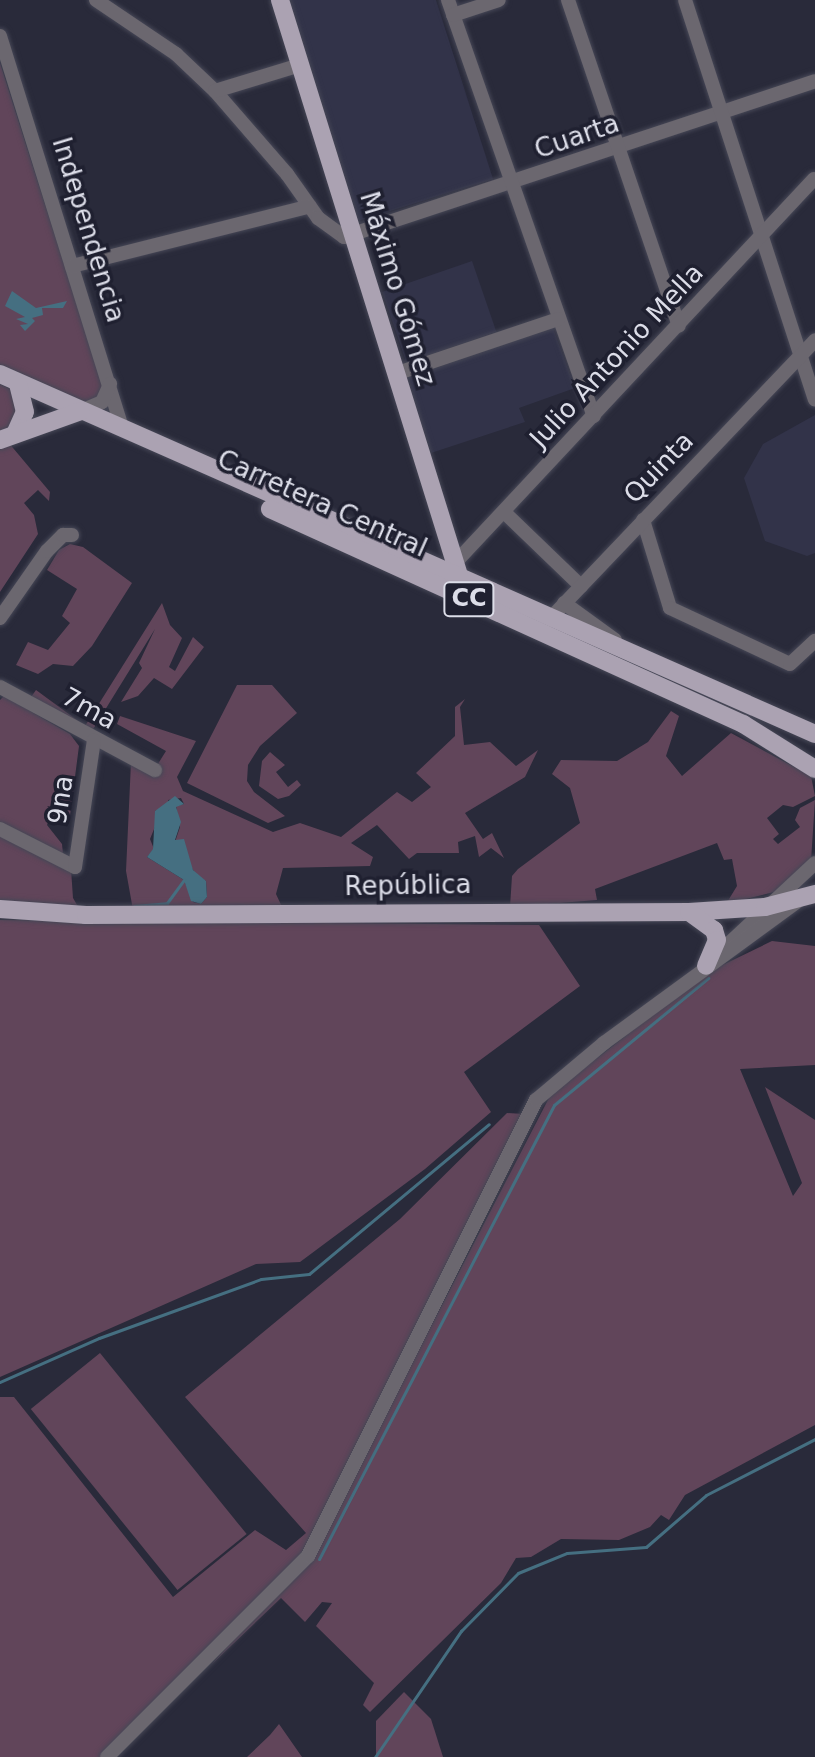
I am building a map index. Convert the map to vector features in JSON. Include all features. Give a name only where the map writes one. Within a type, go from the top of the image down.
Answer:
[{"type":"main road","name":"Máximo Gómez","points":[[280,0],[448,545],[456,580]]},
{"type":"main road","name":"CC","points":[[0,374],[72,414]]},
{"type":"main road","points":[[7,437],[25,412],[18,384]]},
{"type":"main road","points":[[7,437],[72,414]]},
{"type":"main road","name":"Carretera Central","points":[[72,414],[429,567],[773,739],[815,769]]},
{"type":"main road","name":"Carretera Central","points":[[120,434],[456,580]]},
{"type":"main road","points":[[429,567],[441,561],[448,545]]},
{"type":"main road","name":"Carretera Central","points":[[544,625],[642,661],[815,734]]},
{"type":"main road","name":"República","points":[[0,909],[86,915],[689,912],[765,907],[807,897]]},
{"type":"main road","points":[[689,912],[714,930],[717,940],[706,966]]},
{"type":"street","points":[[96,0],[176,54],[215,91],[327,228],[338,236],[354,236]]},
{"type":"street","points":[[499,0],[450,7],[594,416]]},
{"type":"street","points":[[568,0],[679,326]]},
{"type":"street","points":[[685,0],[815,399]]},
{"type":"street","name":"Independencia","points":[[0,36],[110,384],[120,434]]},
{"type":"street","points":[[215,91],[300,65]]},
{"type":"street","name":"Cuarta","points":[[354,236],[815,81]]},
{"type":"street","name":"Julio Antonio Mella","points":[[456,580],[504,512],[814,179]]},
{"type":"street","points":[[72,266],[310,206]]},
{"type":"street","points":[[395,374],[558,319]]},
{"type":"street","name":"Quinta","points":[[544,625],[815,340]]},
{"type":"street","points":[[72,414],[102,402],[110,384]]},
{"type":"street","points":[[504,512],[581,586]]},
{"type":"street","points":[[643,520],[670,608],[790,664],[815,641]]},
{"type":"street","points":[[0,618],[47,551],[63,535],[72,535]]},
{"type":"street","points":[[564,603],[642,661]]},
{"type":"street","name":"7ma","points":[[0,687],[155,770]]},
{"type":"street","name":"9na","points":[[0,829],[75,867],[94,740]]},
{"type":"street","points":[[706,966],[815,863]]},
{"type":"street","points":[[107,1757],[308,1556],[536,1100],[706,966],[807,897]]},
{"type":"shaded area","points":[[288,0],[436,0],[493,179],[358,221]]},
{"type":"shaded area","points":[[0,63],[104,390],[91,406],[33,385],[0,365]]},
{"type":"shaded area","points":[[472,261],[496,332],[407,363],[382,292]]},
{"type":"shaded area","points":[[12,291],[36,308],[67,301],[63,308],[42,308],[43,315],[32,318],[35,321],[25,331],[20,325],[28,324],[16,319],[25,317],[5,306]]},
{"type":"shaded area","points":[[553,328],[575,388],[519,408],[525,422],[431,453],[406,378]]},
{"type":"shaded area","points":[[0,384],[14,391],[16,410],[8,429],[0,432]]},
{"type":"shaded area","points":[[815,415],[815,553],[807,556],[765,541],[744,478],[763,444]]},
{"type":"shaded area","points":[[8,442],[50,492],[49,501],[38,490],[24,503],[34,515],[38,534],[0,592],[0,446]]},
{"type":"shaded area","points":[[70,544],[83,547],[132,583],[92,646],[73,666],[53,664],[38,674],[16,665],[28,642],[48,650],[70,623],[62,616],[77,589],[47,570],[59,550]]},
{"type":"shaded area","points":[[162,603],[170,625],[182,638],[169,667],[175,671],[193,637],[204,647],[172,689],[154,678],[138,696],[121,702],[142,668],[139,663],[155,629],[92,731],[31,697],[36,690],[85,726]]},
{"type":"shaded area","points":[[237,685],[272,685],[297,713],[260,746],[248,765],[247,781],[254,792],[285,816],[268,823],[187,783]]},
{"type":"shaded area","points":[[4,696],[70,734],[79,746],[69,823],[49,820],[47,825],[62,844],[63,854],[0,826],[0,700]]},
{"type":"shaded area","points":[[465,699],[460,707],[464,745],[490,742],[516,766],[538,750],[525,777],[465,813],[483,839],[492,833],[504,858],[491,848],[479,857],[475,836],[458,842],[459,853],[417,853],[409,859],[377,825],[351,843],[373,857],[370,866],[283,868],[276,894],[283,909],[133,910],[126,871],[131,762],[156,767],[166,751],[117,724],[120,716],[196,741],[177,777],[183,791],[273,832],[300,823],[341,837],[397,792],[412,802],[431,787],[416,773],[455,736],[455,707]],"holes":[[[181,798],[184,804],[176,806],[180,827],[175,842],[197,876],[206,881],[207,897],[201,904],[193,902],[184,880],[147,857],[154,849],[150,839],[159,817],[155,811],[170,805],[168,800]]]},
{"type":"shaded area","points":[[671,711],[679,716],[666,756],[682,776],[731,733],[811,776],[815,796],[793,807],[783,805],[767,818],[779,834],[773,839],[778,844],[800,827],[795,820],[800,808],[815,800],[811,861],[774,892],[726,904],[737,886],[732,859],[724,860],[717,843],[595,889],[597,900],[510,907],[512,876],[580,823],[570,788],[552,774],[561,760],[617,761],[648,742]]},
{"type":"shaded area","points":[[270,752],[285,765],[276,772],[288,787],[297,780],[301,785],[289,796],[278,799],[259,786],[262,761]]},
{"type":"shaded area","points":[[175,796],[184,804],[176,807],[181,822],[175,840],[184,839],[193,870],[206,881],[207,897],[201,904],[191,901],[184,880],[147,857],[153,849],[155,811]]},
{"type":"shaded area","points":[[0,833],[71,869],[73,898],[80,910],[0,901]]},
{"type":"shaded area","points":[[0,920],[539,925],[580,986],[464,1072],[491,1112],[425,1169],[300,1262],[256,1264],[0,1377]]},
{"type":"shaded area","points":[[772,941],[815,946],[815,1065],[740,1069],[793,1196],[802,1183],[765,1087],[815,1120],[815,1425],[685,1495],[669,1520],[661,1515],[650,1527],[619,1540],[561,1539],[531,1557],[516,1558],[501,1583],[370,1712],[363,1705],[374,1683],[316,1626],[332,1603],[322,1602],[305,1622],[281,1598],[212,1664],[318,1545],[551,1094],[708,972]]},
{"type":"shaded area","points":[[507,1113],[524,1114],[308,1556],[104,1757],[0,1757],[0,1397],[14,1397],[173,1597],[255,1530],[286,1550],[306,1533],[185,1397],[400,1219]]},
{"type":"shaded area","points":[[100,1353],[247,1534],[177,1590],[31,1409]]},
{"type":"shaded area","points":[[404,1692],[431,1719],[443,1757],[376,1757],[376,1721]]},
{"type":"shaded area","points":[[279,1724],[302,1757],[247,1757],[270,1735]]},
{"type":"waterway","points":[[134,906],[167,903],[184,880]]},
{"type":"waterway","points":[[319,1559],[554,1105],[708,978]]},
{"type":"waterway","points":[[0,1382],[99,1338],[261,1279],[309,1274],[489,1124]]},
{"type":"waterway","points":[[375,1757],[461,1631],[518,1573],[567,1553],[646,1547],[706,1495],[815,1439]]}]
